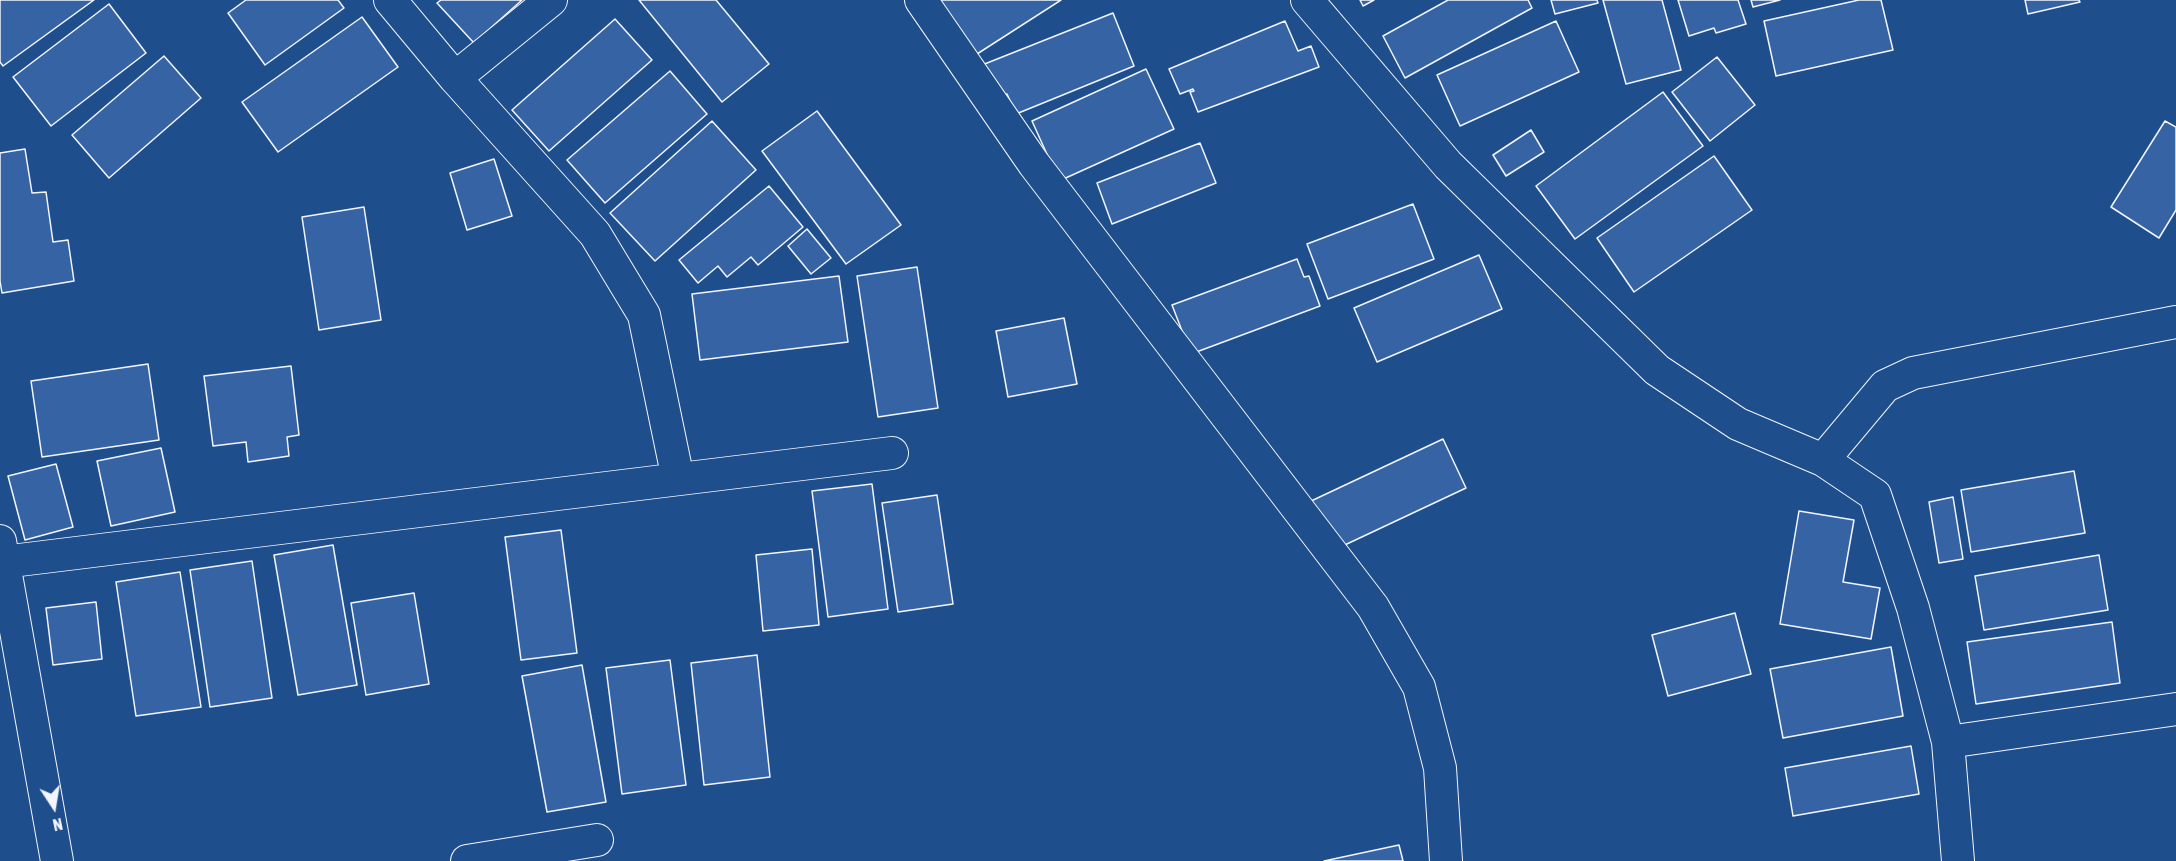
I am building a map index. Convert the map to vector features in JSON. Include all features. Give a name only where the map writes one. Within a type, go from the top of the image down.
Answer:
[{"type":"street","points":[[390,0],[455,78],[595,234],[644,315],[678,479]]},
{"type":"street","points":[[455,78],[551,0]]},
{"type":"street","points":[[921,0],[1034,164],[1373,607],[1419,687],[1440,768],[1446,861]]},
{"type":"street","points":[[1307,0],[1448,165],[1657,370],[1738,424],[1823,460],[1875,495],[1913,608],[1948,742],[1958,861]]},
{"type":"street","points":[[1823,460],[1885,386],[1913,373],[2176,322]]},
{"type":"street","points":[[57,861],[1,551],[678,479],[892,453]]},
{"type":"street","points":[[1948,742],[2176,709]]},
{"type":"street","points":[[467,861],[597,840]]},
{"type":"building","points":[[0,0],[94,0],[3,66],[0,62]]},
{"type":"building","points":[[246,0],[338,0],[344,8],[265,65],[228,13]]},
{"type":"building","points":[[441,0],[522,0],[474,43],[437,3]]},
{"type":"building","points":[[639,0],[716,0],[769,64],[722,102]]},
{"type":"building","points":[[942,0],[1061,0],[963,63],[928,9]]},
{"type":"building","points":[[1360,0],[1374,0],[1363,6]]},
{"type":"building","points":[[1448,0],[1528,0],[1532,8],[1405,78],[1383,36]]},
{"type":"building","points":[[1551,0],[1597,0],[1598,3],[1555,14]]},
{"type":"building","points":[[1603,0],[1662,0],[1681,70],[1626,84]]},
{"type":"building","points":[[1678,0],[1738,0],[1746,24],[1716,33],[1714,28],[1689,36]]},
{"type":"building","points":[[1751,0],[1780,0],[1753,7]]},
{"type":"building","points":[[1859,0],[1881,0],[1893,50],[1776,76],[1764,21]]},
{"type":"building","points":[[2025,0],[2079,0],[2080,2],[2028,14]]},
{"type":"building","points":[[109,4],[146,53],[51,126],[13,77]]},
{"type":"building","points":[[1113,13],[1134,66],[1016,114],[1007,94],[991,101],[977,67]]},
{"type":"building","points":[[362,17],[398,67],[278,152],[242,102]]},
{"type":"building","points":[[615,19],[652,60],[549,151],[512,110]]},
{"type":"building","points":[[1285,21],[1298,51],[1311,46],[1319,67],[1198,112],[1190,92],[1194,91],[1193,89],[1180,94],[1169,69]]},
{"type":"building","points":[[1556,21],[1579,72],[1460,126],[1437,75]]},
{"type":"building","points":[[164,56],[201,98],[109,178],[72,135]]},
{"type":"building","points":[[1717,57],[1755,105],[1710,141],[1672,92]]},
{"type":"building","points":[[1146,69],[1174,129],[1059,181],[1032,121]]},
{"type":"building","points":[[670,71],[707,114],[605,203],[567,160]]},
{"type":"building","points":[[1663,92],[1703,146],[1575,239],[1536,186]]},
{"type":"building","points":[[817,111],[901,225],[846,264],[762,151]]},
{"type":"building","points":[[712,121],[756,170],[655,261],[610,213]]},
{"type":"building","points":[[2165,121],[2176,127],[2176,210],[2159,238],[2111,207]]},
{"type":"building","points":[[1531,130],[1544,152],[1506,176],[1493,155]]},
{"type":"building","points":[[1200,143],[1216,183],[1112,224],[1097,183]]},
{"type":"building","points":[[25,149],[32,193],[46,192],[53,242],[68,240],[74,281],[2,293],[0,281],[0,153]]},
{"type":"building","points":[[1714,156],[1752,210],[1634,292],[1597,238]]},
{"type":"building","points":[[494,159],[512,216],[467,230],[450,173]]},
{"type":"building","points":[[769,186],[803,227],[758,265],[751,257],[727,277],[718,266],[698,283],[679,260]]},
{"type":"building","points":[[1413,204],[1434,259],[1328,299],[1307,244]]},
{"type":"building","points":[[364,207],[381,320],[319,330],[302,217]]},
{"type":"building","points":[[807,229],[831,258],[811,274],[788,246]]},
{"type":"building","points":[[1479,255],[1502,309],[1377,362],[1354,308]]},
{"type":"building","points":[[1297,259],[1304,277],[1309,276],[1320,306],[1191,354],[1172,305]]},
{"type":"building","points":[[917,267],[938,408],[878,417],[857,276]]},
{"type":"building","points":[[839,276],[848,342],[700,360],[692,294]]},
{"type":"building","points":[[1064,318],[1077,384],[1008,397],[996,331]]},
{"type":"building","points":[[148,364],[159,440],[42,457],[31,381]]},
{"type":"building","points":[[291,366],[299,435],[287,437],[289,456],[248,462],[246,442],[213,446],[204,376]]},
{"type":"building","points":[[1443,439],[1466,488],[1332,551],[1309,502]]},
{"type":"building","points":[[161,448],[175,512],[111,526],[97,461]]},
{"type":"building","points":[[56,464],[73,527],[25,540],[8,476]]},
{"type":"building","points":[[2074,471],[2085,533],[1971,552],[1961,490]]},
{"type":"building","points":[[872,484],[888,609],[828,617],[812,491]]},
{"type":"building","points":[[937,495],[953,604],[898,612],[882,503]]},
{"type":"building","points":[[1953,497],[1963,559],[1939,563],[1929,502]]},
{"type":"building","points":[[1799,511],[1854,520],[1843,582],[1880,588],[1871,639],[1780,624]]},
{"type":"building","points":[[561,530],[577,653],[521,660],[505,537]]},
{"type":"building","points":[[333,545],[357,685],[298,695],[274,555]]},
{"type":"building","points":[[812,549],[819,625],[763,631],[756,555]]},
{"type":"building","points":[[2099,555],[2108,610],[1984,630],[1975,576]]},
{"type":"building","points":[[252,561],[272,698],[210,707],[190,570]]},
{"type":"building","points":[[180,572],[201,707],[136,716],[116,582]]},
{"type":"building","points":[[414,593],[429,684],[366,695],[351,603]]},
{"type":"building","points":[[96,602],[102,659],[53,665],[46,608]]},
{"type":"building","points":[[1735,613],[1751,674],[1668,696],[1652,635]]},
{"type":"building","points":[[2112,622],[2120,683],[1976,704],[1967,642]]},
{"type":"building","points":[[1891,647],[1903,716],[1783,738],[1770,669]]},
{"type":"building","points":[[757,655],[770,777],[704,785],[691,663]]},
{"type":"building","points":[[670,660],[686,785],[622,794],[606,668]]},
{"type":"building","points":[[582,665],[606,802],[547,812],[522,676]]},
{"type":"building","points":[[1911,746],[1919,794],[1793,816],[1785,768]]},
{"type":"building","points":[[1399,845],[1403,861],[1324,861]]}]
